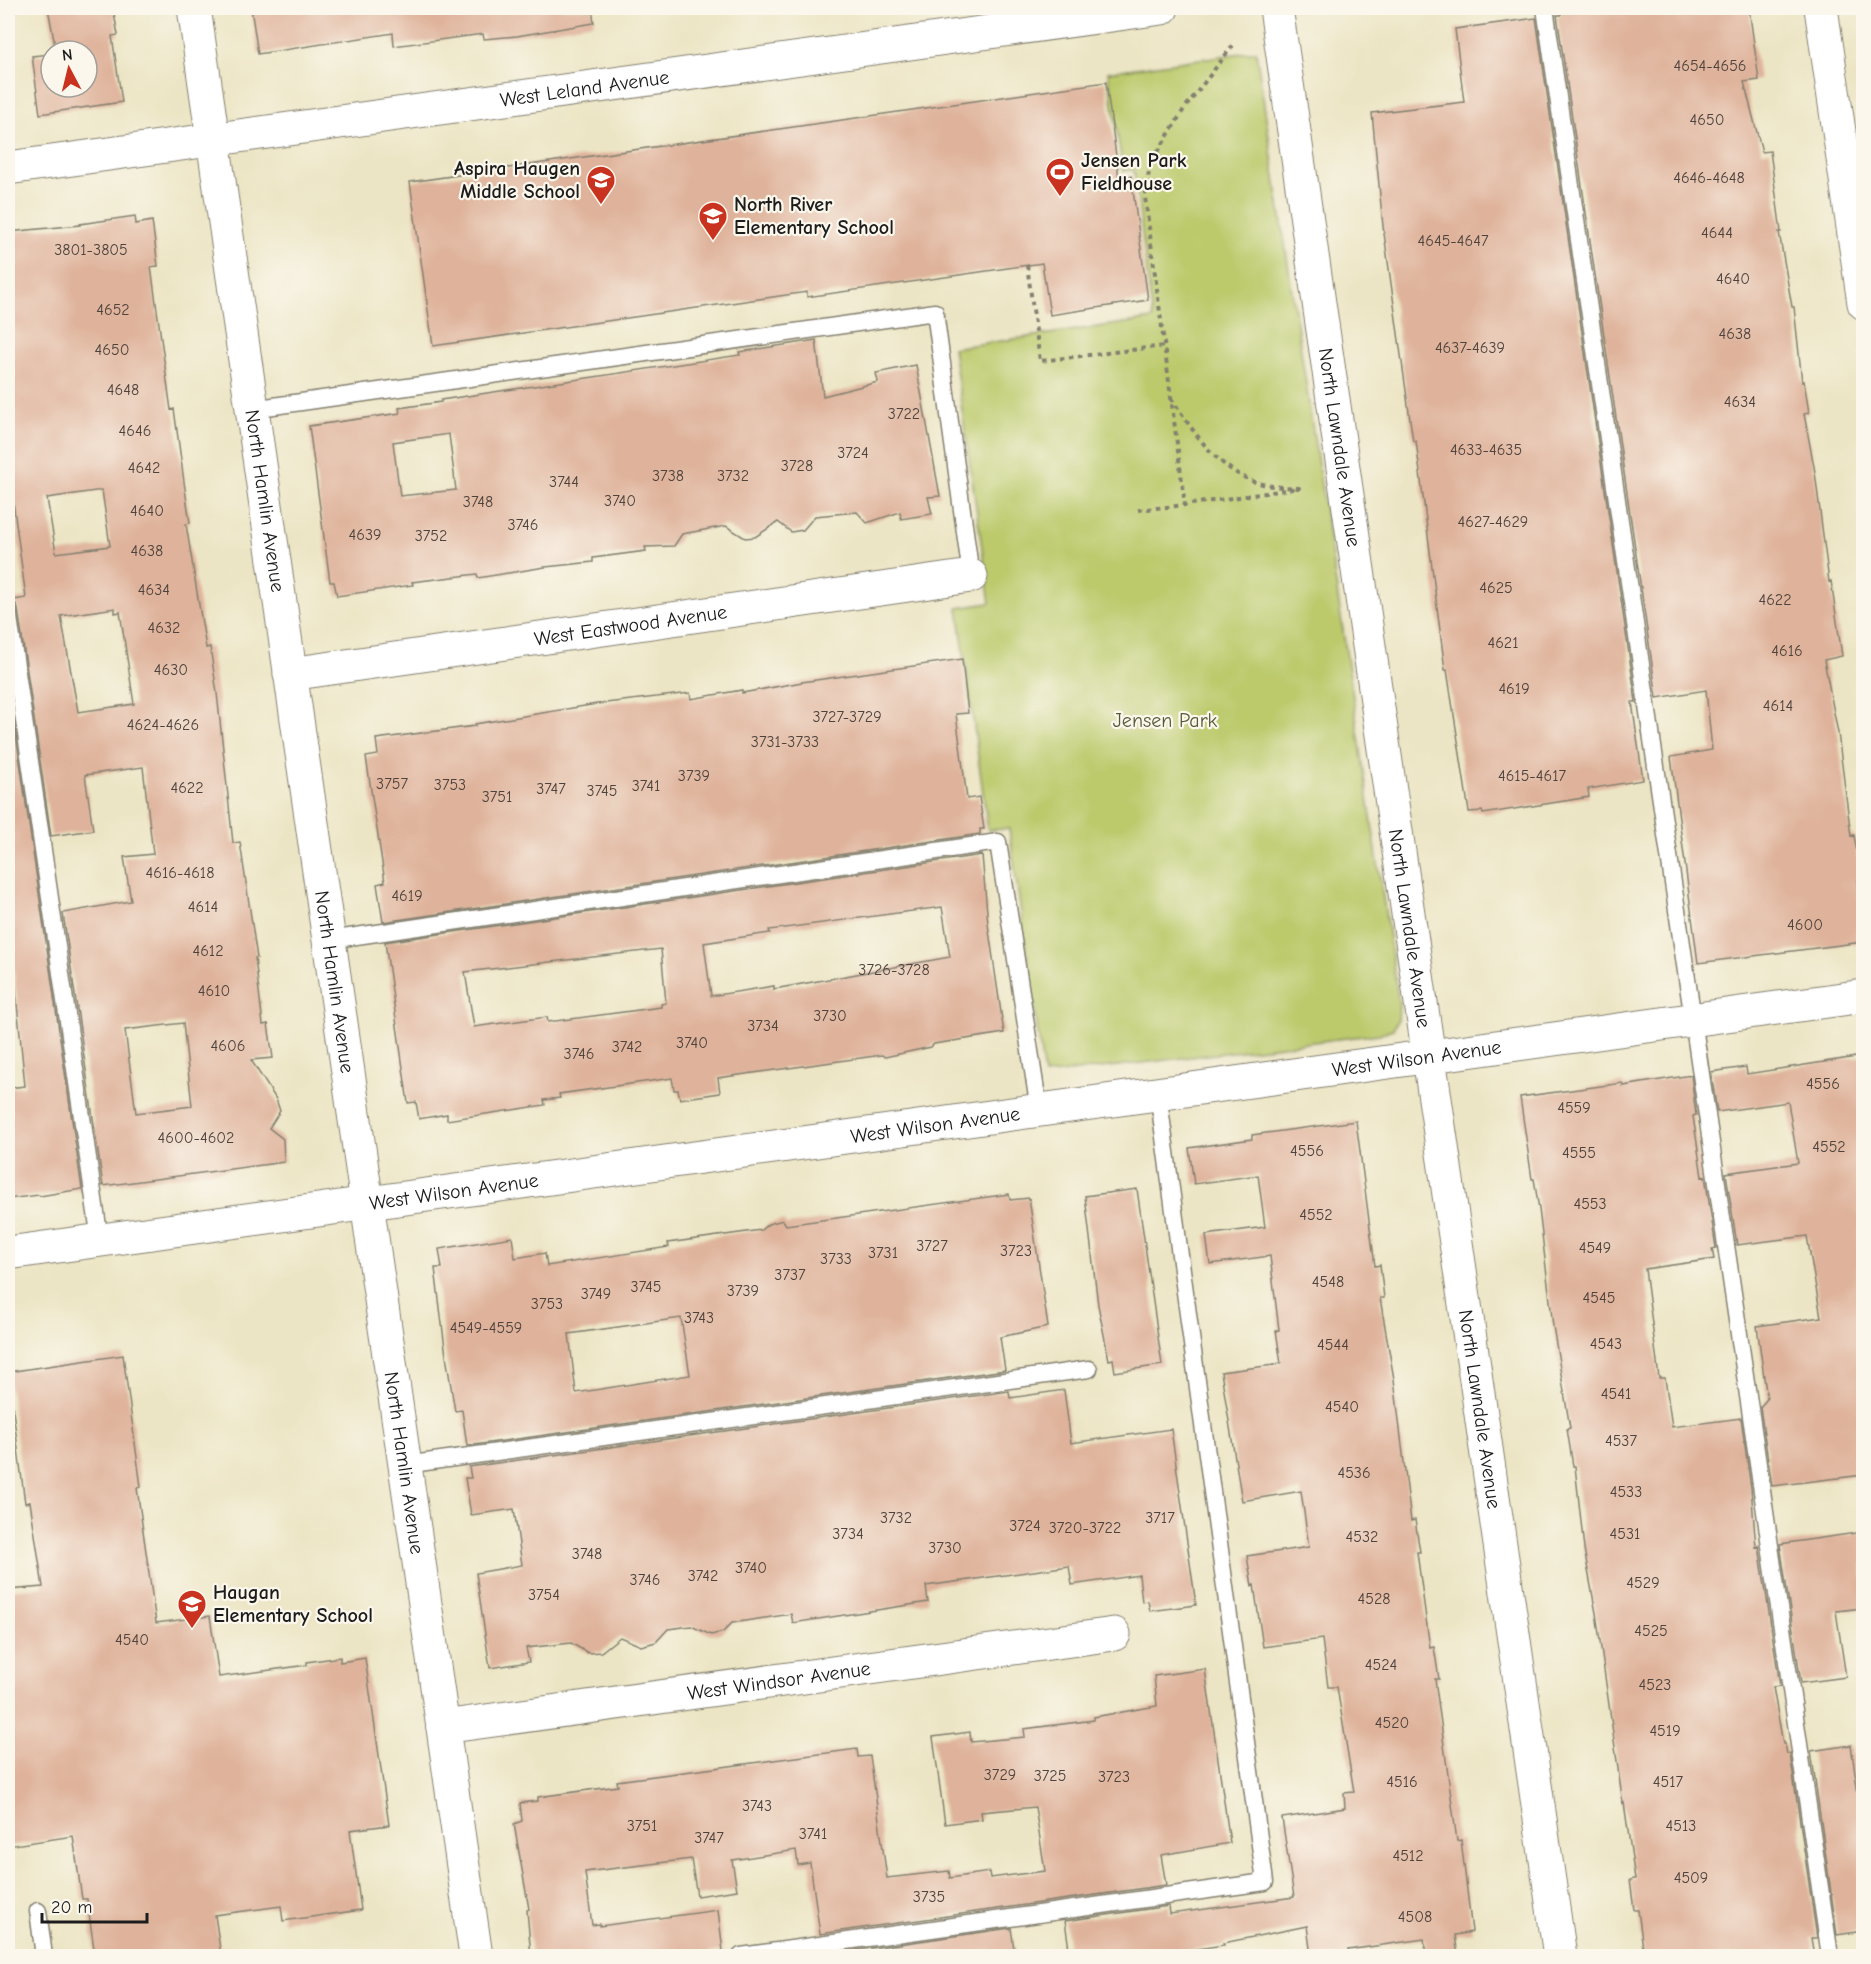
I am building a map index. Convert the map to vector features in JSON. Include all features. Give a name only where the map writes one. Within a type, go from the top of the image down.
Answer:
[{"type":"street","name":"North Hamlin Avenue","points":[[194,8],[476,1956]]},
{"type":"street","name":"West Leland Avenue","points":[[8,168],[213,140],[1005,18],[1162,8]]},
{"type":"street","name":"North Lawndale Avenue","points":[[1276,8],[1560,1956]]},
{"type":"street","points":[[1821,8],[1863,303]]},
{"type":"street","name":"West Eastwood Avenue","points":[[290,674],[971,576]]},
{"type":"street","name":"West Wilson Avenue","points":[[8,1253],[1863,996]]},
{"type":"street","name":"West Windsor Avenue","points":[[442,1727],[1114,1634]]},
{"type":"lane","points":[[1545,8],[1830,1956]]},
{"type":"lane","points":[[252,409],[935,312],[971,576]]},
{"type":"lane","points":[[8,611],[100,1240]]},
{"type":"lane","points":[[329,940],[998,842],[1039,1110]]},
{"type":"lane","points":[[741,1956],[1265,1882],[1158,1094]]},
{"type":"lane","points":[[405,1465],[1089,1369]]},
{"type":"lane","points":[[38,1911],[44,1956]]},
{"type":"path","points":[[1185,505],[1145,197],[1150,165],[1184,109],[1234,44]]},
{"type":"path","points":[[1027,266],[1040,362],[1164,346]]},
{"type":"path","points":[[1138,510],[1299,488],[1264,485],[1230,470],[1208,450],[1171,398]]},
{"type":"green space","name":"Jensen Park","points":[[1256,51],[1399,1004],[1398,1019],[1393,1029],[1379,1034],[1044,1075],[1009,829],[988,830],[958,608],[990,603],[953,348],[1153,319],[1134,170],[1123,171],[1108,72]]},
{"type":"building","points":[[48,8],[113,8],[118,35],[112,36],[122,102],[40,114],[32,56],[39,55],[39,99],[99,99],[99,39],[54,39]]},
{"type":"building","points":[[251,8],[592,8],[594,23],[517,36],[484,39],[483,34],[394,46],[393,33],[258,54]]},
{"type":"building","points":[[1561,8],[1749,8],[1759,80],[1744,82],[1762,152],[1770,151],[1781,232],[1779,232],[1792,307],[1794,307],[1802,382],[1804,381],[1809,413],[1804,414],[1815,472],[1829,582],[1831,581],[1842,656],[1824,660],[1838,733],[1851,836],[1854,835],[1861,878],[1858,879],[1863,942],[1698,963],[1671,757],[1712,750],[1706,690],[1657,698],[1557,15],[1561,15]]},
{"type":"building","points":[[1536,18],[1636,702],[1632,702],[1643,780],[1588,789],[1589,797],[1483,814],[1482,811],[1469,812],[1447,670],[1445,670],[1416,441],[1413,441],[1383,226],[1372,113],[1464,102],[1455,29]]},
{"type":"building","name":"North River Elementary School","points":[[1106,82],[1119,178],[1131,176],[1148,300],[1050,315],[1042,263],[807,297],[807,292],[433,346],[410,182]]},
{"type":"building","points":[[135,216],[136,224],[152,221],[158,266],[151,267],[190,523],[186,524],[206,648],[210,647],[217,693],[233,843],[240,842],[257,958],[255,958],[263,1025],[268,1024],[273,1058],[251,1060],[276,1099],[280,1111],[269,1128],[283,1139],[284,1162],[103,1186],[63,913],[131,901],[124,857],[153,854],[143,767],[85,775],[93,830],[51,836],[18,609],[16,604],[8,601],[26,598],[8,464],[8,232]],"holes":[[[102,490],[110,546],[56,553],[47,498]],[[115,608],[115,613],[120,612],[134,704],[78,712],[61,616]],[[183,1023],[192,1106],[136,1113],[125,1030]]]},
{"type":"building","points":[[816,340],[823,396],[878,382],[876,373],[916,365],[940,496],[928,497],[932,514],[901,519],[900,512],[867,523],[857,512],[815,516],[803,530],[791,532],[778,522],[755,537],[745,538],[726,526],[682,534],[674,546],[645,547],[646,551],[593,558],[593,562],[478,578],[477,574],[412,582],[413,585],[337,596],[334,582],[330,582],[309,426],[400,413],[399,408],[441,402],[441,400],[740,355],[739,352]],"holes":[[[449,434],[456,490],[400,496],[393,442]]]},
{"type":"building","points":[[962,659],[968,713],[956,714],[967,799],[979,797],[984,829],[980,829],[980,834],[383,922],[377,884],[385,882],[366,757],[378,755],[376,739],[475,726],[475,724],[597,704],[690,693],[691,699],[742,690],[742,693]]},
{"type":"building","points":[[8,680],[82,1189],[8,1199],[8,1088],[25,1086],[8,921]]},
{"type":"building","points":[[982,855],[988,924],[1004,1033],[934,1044],[931,1047],[885,1057],[882,1055],[718,1078],[720,1093],[680,1099],[678,1090],[674,1090],[672,1078],[559,1094],[560,1098],[544,1100],[545,1105],[447,1120],[447,1114],[419,1119],[416,1102],[408,1103],[385,942]],"holes":[[[942,907],[950,957],[774,989],[774,986],[711,996],[704,943],[770,933],[769,930]],[[661,949],[666,1003],[661,1004],[661,1007],[548,1022],[547,1017],[474,1027],[465,972]]]},
{"type":"building","points":[[1863,1056],[1863,1475],[1772,1486],[1760,1407],[1767,1399],[1757,1326],[1821,1317],[1807,1236],[1737,1245],[1726,1173],[1798,1163],[1788,1102],[1717,1112],[1711,1072],[1746,1067],[1747,1074]]},
{"type":"building","points":[[1691,1075],[1696,1115],[1693,1116],[1716,1248],[1712,1249],[1714,1259],[1645,1269],[1659,1378],[1665,1378],[1672,1427],[1741,1418],[1751,1488],[1756,1547],[1759,1546],[1780,1686],[1773,1687],[1783,1744],[1785,1744],[1787,1754],[1790,1754],[1817,1938],[1811,1938],[1814,1956],[1778,1956],[1778,1953],[1745,1956],[1644,1956],[1638,1910],[1634,1910],[1630,1880],[1635,1879],[1596,1613],[1584,1549],[1575,1466],[1573,1466],[1567,1429],[1570,1428],[1553,1326],[1539,1209],[1534,1179],[1532,1179],[1520,1097],[1623,1083],[1623,1086]]},
{"type":"building","points":[[1356,1121],[1375,1266],[1380,1265],[1384,1298],[1380,1298],[1394,1379],[1411,1521],[1415,1520],[1420,1552],[1417,1552],[1430,1648],[1434,1647],[1439,1679],[1435,1679],[1457,1841],[1461,1840],[1472,1932],[1455,1935],[1458,1956],[1426,1956],[1424,1939],[1348,1950],[1349,1956],[1311,1956],[1307,1926],[1223,1943],[1224,1945],[1176,1952],[1177,1956],[1070,1956],[1065,1921],[1169,1906],[1170,1914],[1294,1897],[1282,1818],[1345,1808],[1344,1793],[1354,1792],[1337,1687],[1328,1687],[1322,1639],[1263,1647],[1254,1585],[1252,1586],[1247,1556],[1309,1547],[1301,1491],[1242,1501],[1221,1372],[1281,1364],[1270,1256],[1210,1264],[1206,1235],[1265,1227],[1258,1175],[1194,1184],[1189,1148],[1252,1139],[1252,1135]]},
{"type":"building","points":[[1137,1189],[1162,1365],[1115,1372],[1113,1359],[1109,1360],[1098,1305],[1085,1196]]},
{"type":"building","points":[[1009,1194],[1010,1200],[1029,1198],[1048,1327],[1000,1337],[1005,1370],[467,1446],[462,1410],[455,1411],[446,1356],[435,1268],[442,1268],[439,1249],[512,1237],[515,1258],[545,1253],[547,1266],[669,1247],[668,1243],[761,1230],[768,1224],[783,1220],[786,1225]],"holes":[[[681,1318],[690,1375],[576,1393],[569,1334]]]},
{"type":"building","points":[[123,1355],[141,1487],[137,1488],[156,1623],[210,1616],[219,1677],[307,1665],[307,1662],[340,1657],[340,1662],[365,1658],[389,1825],[350,1830],[361,1910],[283,1921],[281,1906],[215,1915],[221,1956],[95,1956],[87,1899],[82,1899],[73,1836],[8,1846],[8,1590],[43,1587],[30,1502],[25,1503],[8,1372]]},
{"type":"building","points":[[1064,1390],[1071,1443],[1171,1429],[1196,1605],[1150,1611],[1148,1601],[1142,1602],[1139,1575],[1072,1585],[1069,1566],[926,1586],[928,1602],[793,1623],[791,1614],[732,1623],[723,1632],[711,1635],[691,1626],[668,1629],[656,1642],[641,1646],[620,1637],[601,1652],[588,1653],[571,1643],[526,1648],[529,1662],[490,1668],[476,1573],[522,1565],[514,1509],[471,1515],[465,1478],[471,1478],[469,1467],[1009,1391],[1010,1398]]},
{"type":"building","points":[[1863,1532],[1863,1608],[1836,1611],[1846,1677],[1801,1683],[1780,1544]]},
{"type":"building","points":[[1205,1669],[1230,1843],[1161,1855],[1166,1885],[820,1934],[810,1863],[798,1865],[796,1850],[732,1860],[737,1890],[697,1896],[691,1859],[585,1872],[592,1925],[600,1924],[600,1926],[718,1910],[723,1951],[694,1955],[693,1950],[649,1956],[531,1956],[527,1910],[529,1909],[514,1824],[522,1821],[520,1803],[538,1801],[538,1797],[618,1786],[617,1781],[857,1749],[858,1757],[870,1756],[887,1878],[949,1871],[950,1878],[989,1872],[990,1878],[1045,1871],[1035,1807],[981,1812],[982,1819],[945,1824],[933,1737],[970,1732],[971,1742],[1025,1737],[1024,1729],[1094,1720],[1094,1717],[1157,1706],[1154,1676]]},
{"type":"building","points":[[1851,1745],[1858,1794],[1863,1793],[1863,1931],[1837,1935],[1811,1751]]},
{"type":"building","points":[[1011,1928],[1015,1956],[823,1956],[823,1955]]},
{"type":"place","name":"Jensen Park Fieldhouse","points":[[1060,198]]},
{"type":"place","name":"Aspira Haugen Middle School","points":[[601,206]]},
{"type":"place","name":"North River Elementary School","points":[[713,242]]},
{"type":"place","name":"Haugan Elementary School","points":[[192,1630]]}]
